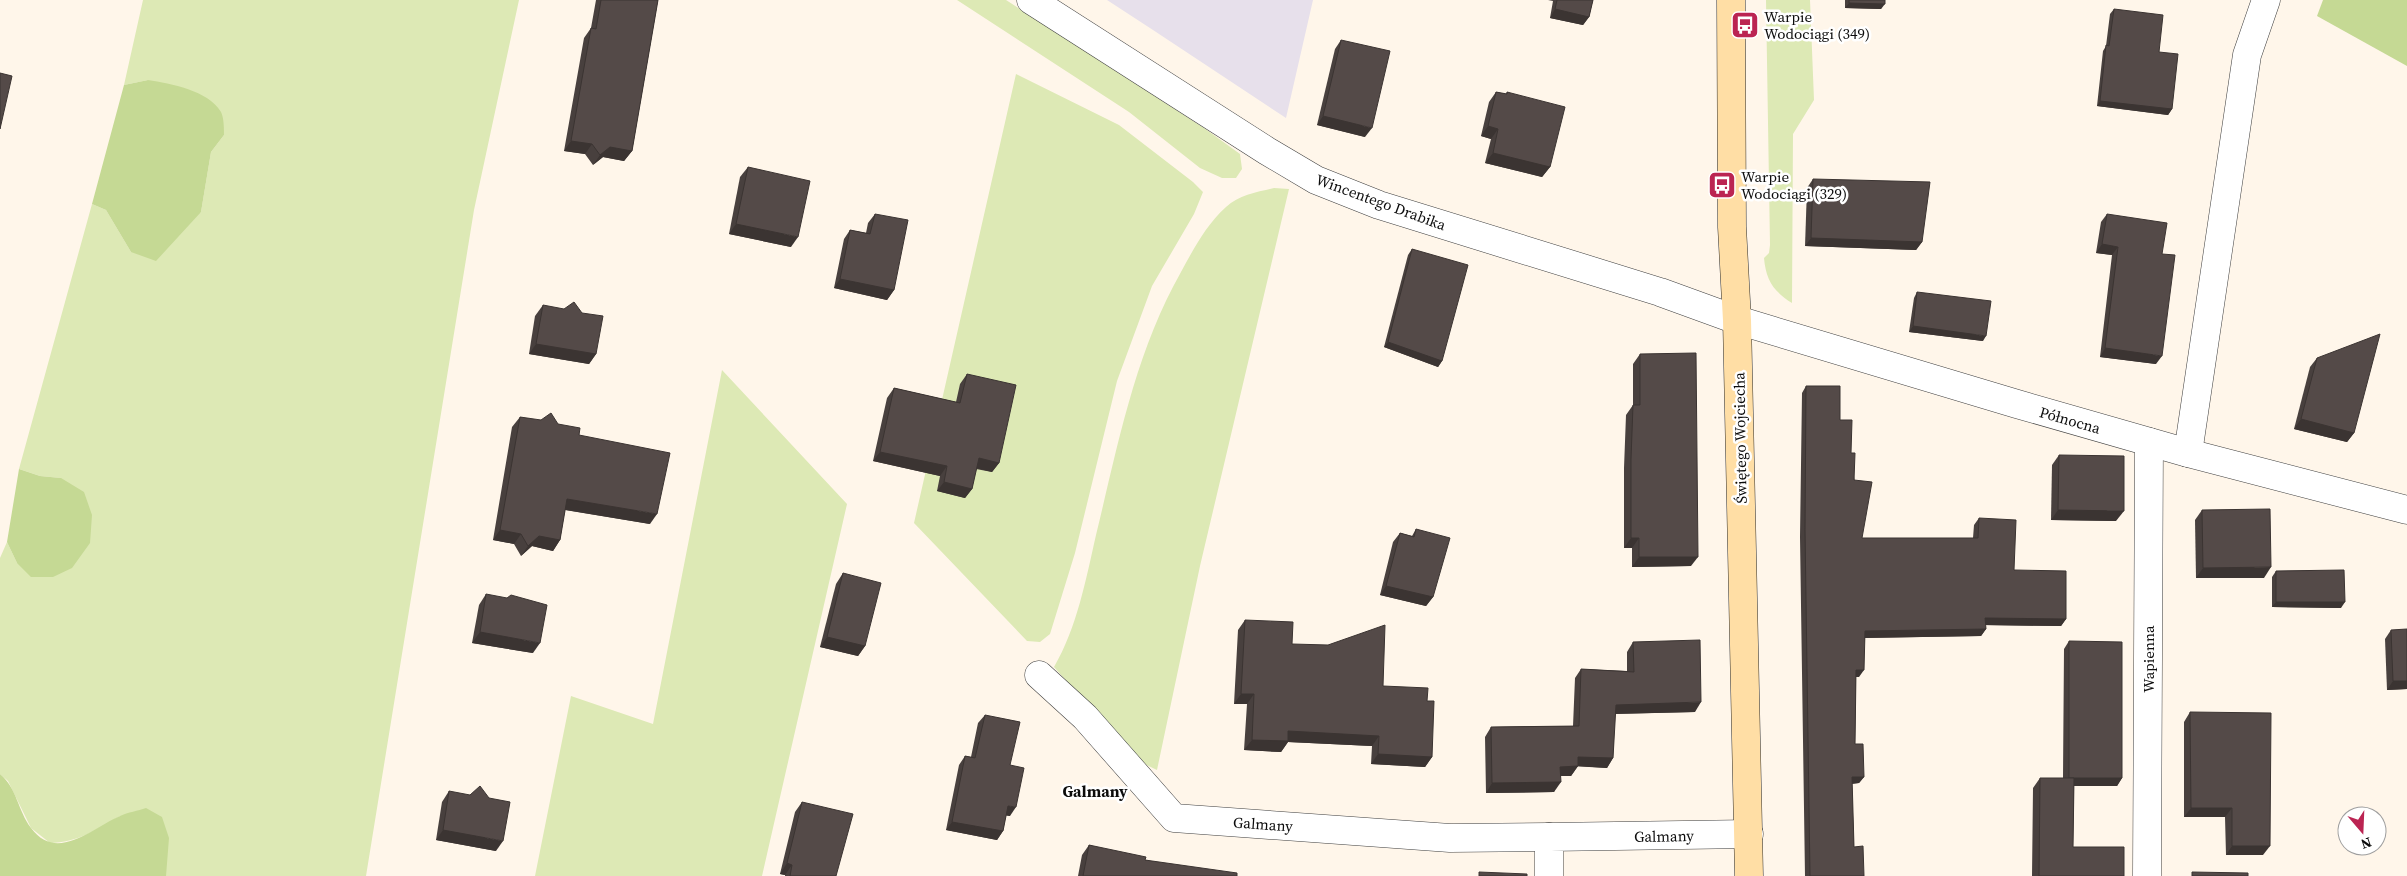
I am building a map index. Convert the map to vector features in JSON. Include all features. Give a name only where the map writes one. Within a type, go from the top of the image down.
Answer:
[{"type":"street","name":"Wincentego Drabika","points":[[1032,0],[1267,152],[1316,180],[1379,205],[1660,292],[1737,320]]},
{"type":"street","name":"Świętego Wojciecha","points":[[1730,0],[1732,227],[1737,320],[1749,876]]},
{"type":"street","points":[[2188,453],[2247,55],[2266,0]]},
{"type":"street","name":"Północna","points":[[1737,320],[2149,442],[2407,510]]},
{"type":"street","name":"Wapienna","points":[[2147,876],[2149,442]]},
{"type":"street","name":"Galmany","points":[[1039,675],[1085,717],[1174,818],[1450,838],[1749,834]]},
{"type":"street","points":[[1549,838],[1550,876]]},
{"type":"shaded area","points":[[1107,0],[1313,0],[1286,118],[1153,30]]},
{"type":"green space","points":[[143,0],[519,0],[474,210],[366,876],[166,876],[166,862],[120,816],[78,838],[50,843],[31,828],[8,781],[0,774],[0,558],[7,542],[17,563],[61,478],[40,476],[19,469],[92,204],[106,210],[131,252],[201,212],[211,152],[224,135],[148,80],[124,85]]},
{"type":"green space","points":[[957,0],[1006,0],[1204,128],[1240,154],[1242,169],[1236,178],[1222,178],[1200,168],[1129,112]]},
{"type":"green space","points":[[1766,0],[1810,0],[1814,100],[1793,134],[1792,303],[1775,289],[1769,279],[1764,258],[1769,253],[1770,245]]},
{"type":"green space","points":[[2323,0],[2407,0],[2407,66],[2317,16]]},
{"type":"green space","points":[[1016,74],[1119,125],[1193,182],[1203,192],[1194,214],[1152,286],[1117,381],[1075,553],[1050,634],[1040,642],[1027,641],[914,523]]},
{"type":"green space","points":[[148,80],[188,89],[207,98],[221,112],[224,127],[224,135],[211,152],[201,212],[156,261],[131,252],[106,210],[92,204],[124,85]]},
{"type":"green space","points":[[1274,188],[1289,189],[1200,566],[1157,770],[1136,760],[1054,667],[1075,620],[1120,434],[1140,367],[1165,303],[1195,247],[1219,214],[1231,203],[1242,197]]},
{"type":"green space","points":[[722,370],[847,504],[762,876],[535,876],[571,696],[653,724]]},
{"type":"green space","points":[[19,469],[40,476],[61,478],[84,492],[92,515],[90,543],[72,568],[53,577],[31,577],[17,563],[7,542]]},
{"type":"green space","points":[[0,774],[10,786],[31,828],[41,838],[52,843],[75,840],[126,813],[146,808],[162,817],[169,838],[166,876],[0,876]]},
{"type":"building","points":[[601,0],[658,0],[632,151],[610,147],[600,155],[592,144],[571,141],[591,28],[596,29]]},
{"type":"building","points":[[1557,0],[1593,0],[1589,17],[1555,9]]},
{"type":"building","points":[[1849,0],[1885,0],[1885,4],[1849,3]]},
{"type":"building","points":[[2114,9],[2163,15],[2159,52],[2178,54],[2172,109],[2100,101],[2106,45],[2109,46]]},
{"type":"building","points":[[1341,40],[1390,51],[1372,128],[1323,116]]},
{"type":"building","points":[[0,73],[12,76],[0,129]]},
{"type":"building","points":[[1496,92],[1507,94],[1507,92],[1565,107],[1550,167],[1493,153],[1498,129],[1488,126]]},
{"type":"building","points":[[748,167],[810,181],[798,237],[736,224]]},
{"type":"building","points":[[1813,179],[1930,182],[1922,242],[1811,238]]},
{"type":"building","points":[[875,214],[908,220],[894,290],[840,279],[850,230],[870,234]]},
{"type":"building","points":[[2107,214],[2167,223],[2162,254],[2175,255],[2162,356],[2105,348],[2118,247],[2102,244]]},
{"type":"building","points":[[1412,249],[1468,265],[1442,361],[1388,342]]},
{"type":"building","points":[[1917,292],[1991,301],[1986,336],[1913,326]]},
{"type":"building","points":[[574,302],[582,313],[603,316],[596,354],[536,344],[543,305],[564,309]]},
{"type":"building","points":[[2380,334],[2354,433],[2301,419],[2317,358]]},
{"type":"building","points":[[1696,353],[1698,557],[1639,557],[1639,538],[1631,538],[1631,459],[1633,405],[1640,405],[1640,354]]},
{"type":"building","points":[[967,374],[1016,385],[999,463],[979,458],[972,489],[944,482],[947,466],[880,452],[894,388],[960,403]]},
{"type":"building","points":[[1806,386],[1840,386],[1840,420],[1852,420],[1851,453],[1855,453],[1854,480],[1872,482],[1862,538],[1978,538],[1979,518],[2016,520],[2014,570],[2066,571],[2066,619],[1985,618],[1986,629],[1865,631],[1864,670],[1856,670],[1855,744],[1863,744],[1864,777],[1852,777],[1854,847],[1863,846],[1864,876],[1810,876],[1805,530]]},
{"type":"building","points":[[551,413],[558,424],[580,428],[579,435],[670,453],[657,514],[567,499],[560,540],[539,536],[528,546],[521,534],[500,530],[520,417],[541,420]]},
{"type":"building","points":[[2059,455],[2124,456],[2124,511],[2058,510]]},
{"type":"building","points":[[2270,509],[2271,567],[2203,568],[2202,510]]},
{"type":"building","points":[[1416,529],[1450,538],[1433,597],[1386,586],[1400,533],[1414,537]]},
{"type":"building","points":[[2344,570],[2345,602],[2276,602],[2276,571]]},
{"type":"building","points":[[843,573],[881,583],[865,646],[827,637]]},
{"type":"building","points":[[486,594],[507,598],[511,595],[547,605],[540,643],[480,632]]},
{"type":"building","points":[[1245,620],[1293,622],[1292,644],[1328,645],[1385,625],[1383,686],[1428,688],[1427,701],[1434,701],[1432,757],[1378,754],[1379,736],[1288,731],[1288,741],[1252,740],[1254,694],[1241,694]]},
{"type":"building","points":[[2407,629],[2407,681],[2393,681],[2391,630]]},
{"type":"building","points":[[1700,640],[1701,702],[1616,705],[1613,758],[1578,757],[1578,766],[1560,767],[1561,782],[1492,783],[1491,727],[1579,726],[1581,669],[1634,672],[1633,642]]},
{"type":"building","points":[[2069,641],[2122,642],[2122,778],[2069,778]]},
{"type":"building","points":[[2190,712],[2271,713],[2270,846],[2232,846],[2232,808],[2191,808]]},
{"type":"building","points":[[985,715],[1020,722],[1010,765],[1024,768],[1016,807],[1008,806],[1003,831],[952,822],[965,756],[975,758]]},
{"type":"building","points":[[2040,778],[2074,778],[2073,847],[2124,847],[2124,876],[2039,876]]},
{"type":"building","points":[[480,786],[489,798],[510,802],[503,841],[443,830],[449,791],[470,795]]},
{"type":"building","points":[[802,802],[853,814],[836,876],[790,876],[792,865],[787,863]]},
{"type":"building","points":[[1089,845],[1146,857],[1145,860],[1237,873],[1237,876],[1083,876]]},
{"type":"building","points":[[1479,872],[1527,874],[1527,876],[1479,876]]},
{"type":"building","points":[[2192,872],[2248,873],[2248,876],[2192,876]]},
{"type":"place","name":"Warpie Wodociągi (349)","points":[[1745,25]]},
{"type":"place","name":"Warpie Wodociągi (329)","points":[[1722,185]]},
{"type":"district","name":"Galmany","points":[[1095,791]]}]
